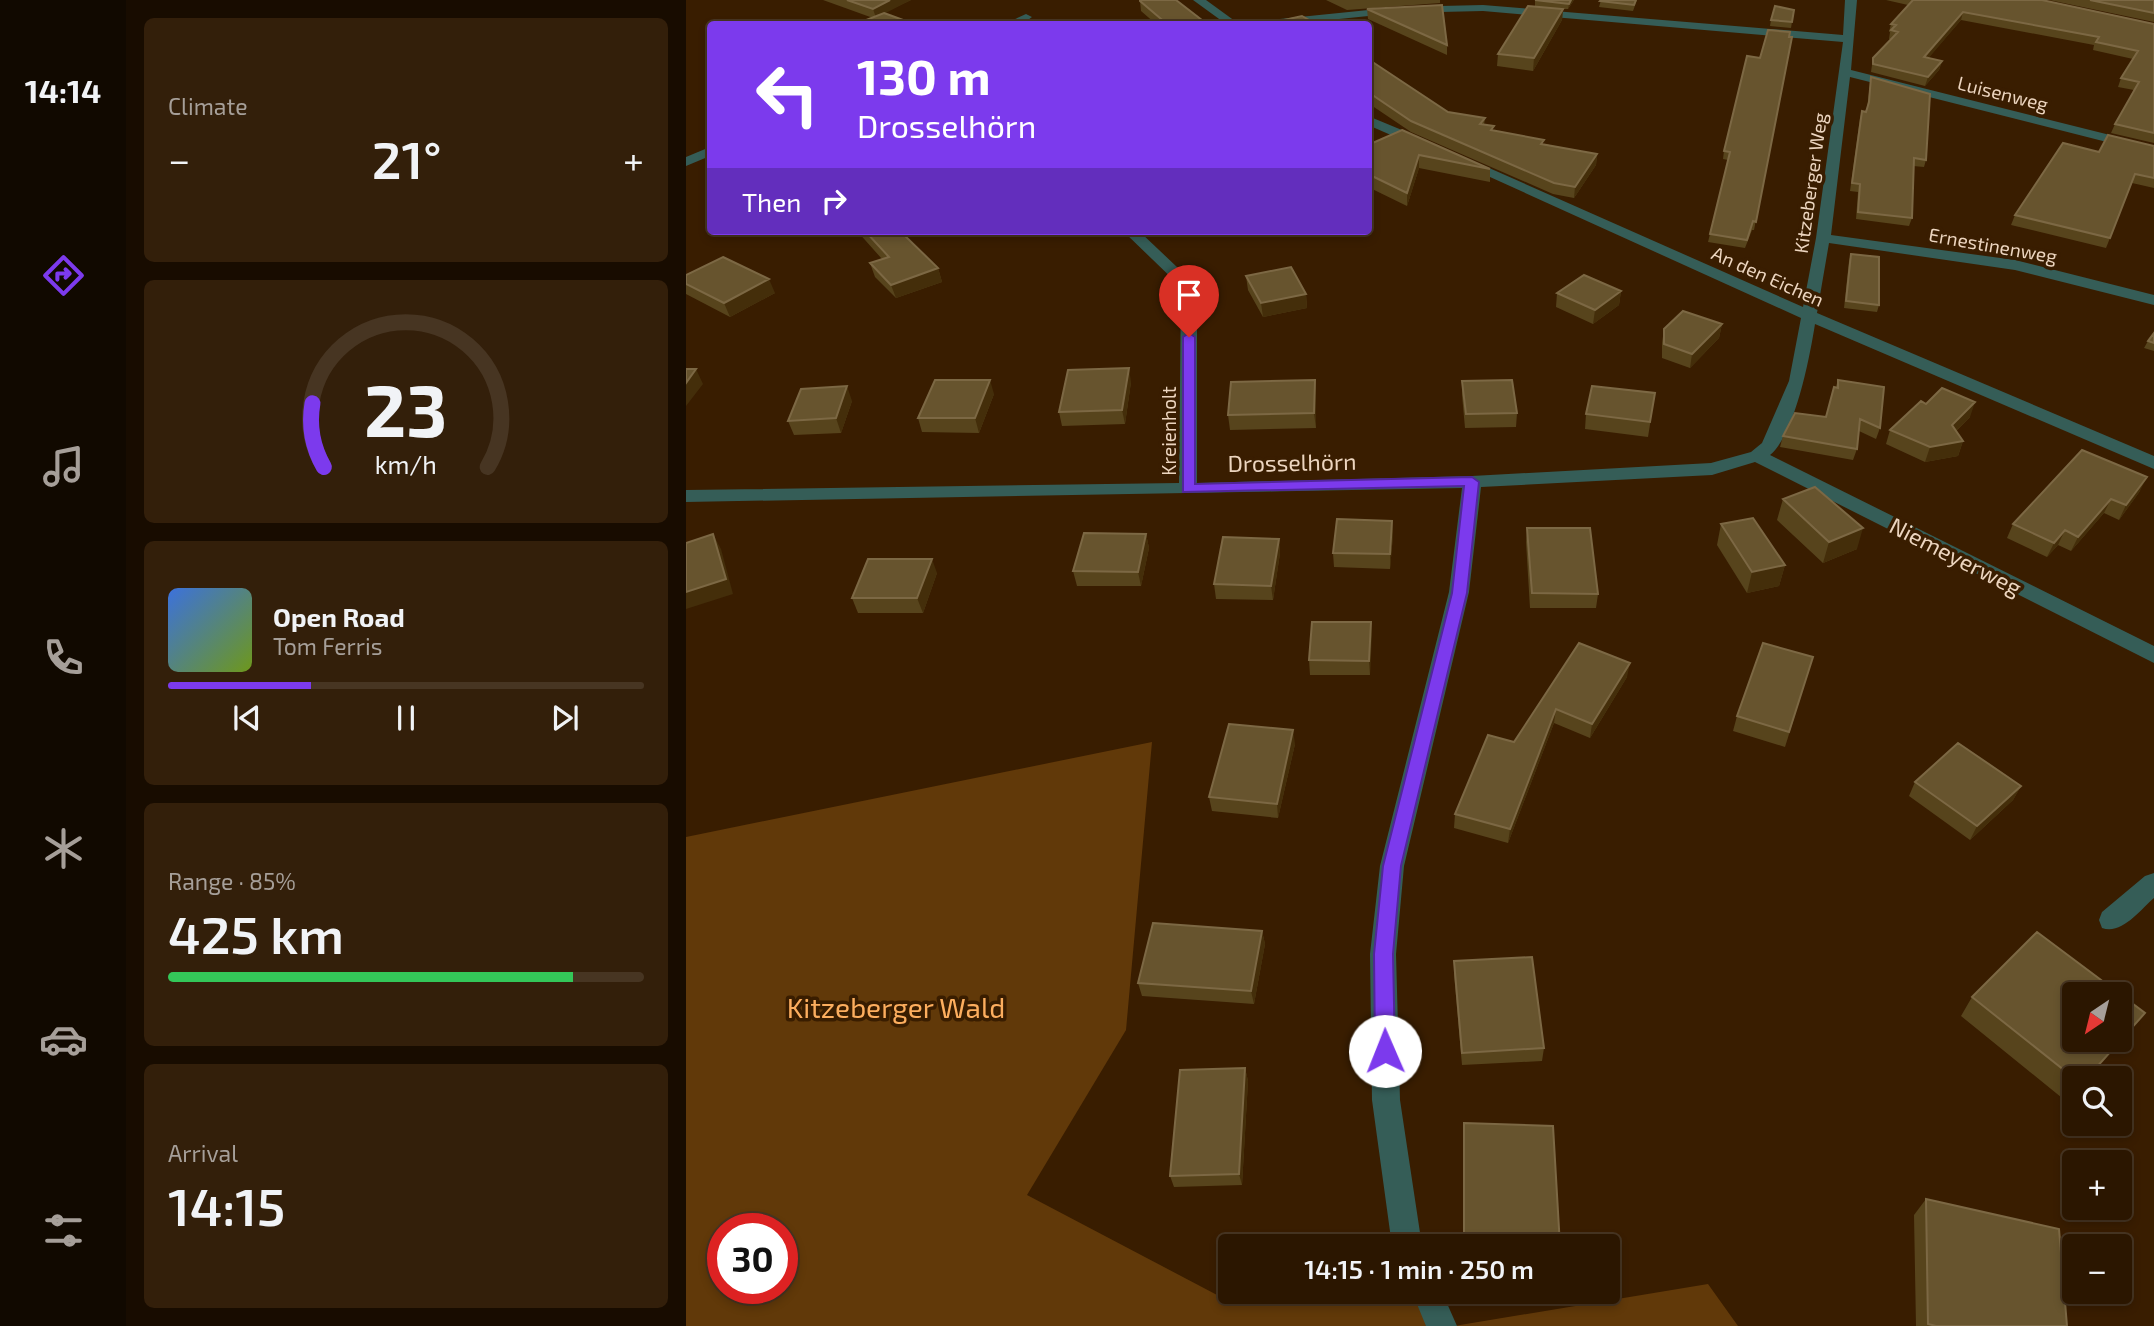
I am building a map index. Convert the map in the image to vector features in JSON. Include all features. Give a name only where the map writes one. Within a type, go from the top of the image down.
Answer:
[{"type":"street","points":[[1199,0],[1229,21]]},
{"type":"street","points":[[1572,17],[1580,0]]},
{"type":"street","name":"Kitzeberger Weg","points":[[1763,452],[1797,381],[1824,238],[1849,39],[1851,0]]},
{"type":"street","points":[[1291,21],[1398,10],[1483,8],[1849,39]]},
{"type":"street","points":[[1018,21],[1026,18]]},
{"type":"street","name":"Luisenweg","points":[[1843,72],[2154,150]]},
{"type":"street","points":[[1372,122],[1431,148]]},
{"type":"street","points":[[686,162],[707,152]]},
{"type":"street","name":"An den Eichen","points":[[1456,159],[1808,315],[2154,463]]},
{"type":"street","name":"Kreienholt","points":[[1134,235],[1189,286],[1188,489]]},
{"type":"street","name":"Ernestinenweg","points":[[1824,238],[2015,265],[2154,300]]},
{"type":"street","name":"Drosselhörn","points":[[686,496],[1472,482],[1712,468],[1763,452]]},
{"type":"street","name":"Niemeyerweg","points":[[1763,452],[2154,655]]},
{"type":"street","points":[[1405,1234],[1386,1100],[1383,954],[1392,866],[1459,593],[1472,482]]},
{"type":"street","points":[[2110,920],[2154,883]]},
{"type":"street","points":[[1432,1304],[1442,1326]]},
{"type":"green space","name":"Kitzeberger Wald","points":[[1152,742],[1126,1030],[1027,1195],[1218,1295],[1218,1304],[1432,1304],[1442,1326],[686,1326],[686,837]]},
{"type":"green space","points":[[1708,1284],[1738,1326],[1454,1326],[1587,1304],[1620,1304],[1620,1299]]},
{"type":"building","points":[[847,0],[890,0],[873,9]]},
{"type":"building","points":[[1176,0],[1203,21],[1163,21],[1140,1]]},
{"type":"building","points":[[1535,0],[1571,0],[1569,4]]},
{"type":"building","points":[[1601,0],[1636,0],[1634,5]]},
{"type":"building","points":[[1913,0],[2042,0],[2154,24],[2154,133],[2115,124],[2139,82],[2121,78],[2138,51],[2096,42],[2099,37],[1963,12],[1924,57],[1942,61],[1928,77],[1873,64],[1873,58],[1898,32],[1891,30],[1896,25],[1891,24]]},
{"type":"building","points":[[2090,0],[2154,0],[2154,13]]},
{"type":"building","points":[[1442,5],[1447,45],[1367,9]]},
{"type":"building","points":[[1528,6],[1563,9],[1534,58],[1498,54]]},
{"type":"building","points":[[1775,6],[1794,10],[1792,22],[1771,20]]},
{"type":"building","points":[[884,13],[906,21],[864,21]]},
{"type":"building","points":[[1302,16],[1311,21],[1279,21]]},
{"type":"building","points":[[1768,30],[1790,32],[1789,37],[1792,37],[1756,222],[1753,221],[1747,240],[1710,234],[1730,152],[1724,151],[1747,56],[1760,58]]},
{"type":"building","points":[[1372,62],[1448,112],[1485,118],[1480,124],[1494,126],[1491,130],[1544,140],[1541,144],[1597,154],[1575,187],[1554,183],[1411,121],[1372,95]]},
{"type":"building","points":[[1871,77],[1930,94],[1926,160],[1914,158],[1912,218],[1858,212],[1860,184],[1852,183],[1862,111],[1866,112],[1869,102]]},
{"type":"building","points":[[1402,130],[1490,169],[1419,155],[1407,193],[1372,176],[1372,143]]},
{"type":"building","points":[[2108,135],[2154,146],[2154,178],[2135,174],[2110,238],[2015,215],[2063,143],[2099,152]]},
{"type":"building","points":[[869,235],[904,235],[938,268],[891,285],[870,263],[889,257]]},
{"type":"building","points":[[1851,254],[1879,257],[1879,305],[1846,301]]},
{"type":"building","points":[[723,257],[769,279],[724,303],[686,284],[686,275]]},
{"type":"building","points":[[1291,267],[1306,294],[1261,303],[1246,276]]},
{"type":"building","points":[[1584,275],[1621,291],[1595,310],[1557,293]]},
{"type":"building","points":[[1683,311],[1722,324],[1692,354],[1664,344],[1664,329]]},
{"type":"building","points":[[1129,368],[1122,410],[1059,412],[1068,370]]},
{"type":"building","points":[[686,369],[696,369],[686,383]]},
{"type":"building","points":[[935,380],[990,380],[975,418],[918,418]]},
{"type":"building","points":[[1315,380],[1314,413],[1228,415],[1231,382]]},
{"type":"building","points":[[1512,380],[1517,413],[1466,414],[1462,381]]},
{"type":"building","points":[[1838,380],[1884,387],[1880,428],[1860,419],[1857,449],[1783,436],[1795,413],[1826,417],[1834,387],[1838,388]]},
{"type":"building","points":[[847,386],[836,418],[788,421],[801,389]]},
{"type":"building","points":[[1592,386],[1655,393],[1650,422],[1586,414]]},
{"type":"building","points":[[1942,388],[1975,402],[1952,425],[1963,441],[1930,447],[1890,430],[1921,401],[1926,404]]},
{"type":"building","points":[[2082,450],[2147,477],[2126,505],[2111,499],[2078,537],[2065,530],[2054,543],[2013,524]]},
{"type":"building","points":[[1815,487],[1863,528],[1829,542],[1783,499]]},
{"type":"building","points":[[1753,518],[1785,565],[1752,572],[1721,524]]},
{"type":"building","points":[[1337,519],[1392,521],[1390,554],[1333,553]]},
{"type":"building","points":[[1527,528],[1590,528],[1598,594],[1532,593]]},
{"type":"building","points":[[1084,533],[1146,534],[1138,572],[1073,571]]},
{"type":"building","points":[[713,534],[726,579],[686,592],[686,543]]},
{"type":"building","points":[[1223,537],[1279,539],[1271,586],[1214,584]]},
{"type":"building","points":[[868,559],[932,559],[917,598],[852,598]]},
{"type":"building","points":[[1312,622],[1371,622],[1369,661],[1309,660]]},
{"type":"building","points":[[1579,643],[1630,663],[1592,724],[1556,709],[1510,829],[1455,814],[1488,735],[1514,742]]},
{"type":"building","points":[[1763,643],[1813,657],[1789,732],[1737,716]]},
{"type":"building","points":[[1229,724],[1293,730],[1277,804],[1209,797]]},
{"type":"building","points":[[1958,743],[2021,786],[1977,826],[1915,782]]},
{"type":"building","points":[[1153,923],[1262,931],[1251,991],[1138,983]]},
{"type":"building","points":[[2037,932],[2104,982],[2062,982],[2062,1052],[2110,1052],[2098,1066],[2062,1066],[2062,1068],[1972,997]]},
{"type":"building","points":[[1532,957],[1544,1048],[1462,1053],[1454,961]]},
{"type":"building","points":[[2132,1003],[2145,1013],[2132,1028]]},
{"type":"building","points":[[1245,1068],[1239,1174],[1170,1176],[1180,1070]]},
{"type":"building","points":[[1464,1123],[1553,1126],[1559,1234],[1464,1234]]},
{"type":"building","points":[[1926,1199],[2059,1229],[2062,1304],[2065,1304],[2067,1326],[1928,1324]]},
{"type":"route","points":[[1189,337],[1188,489],[1472,482],[1459,593],[1392,866],[1383,954],[1385,1051]]}]
